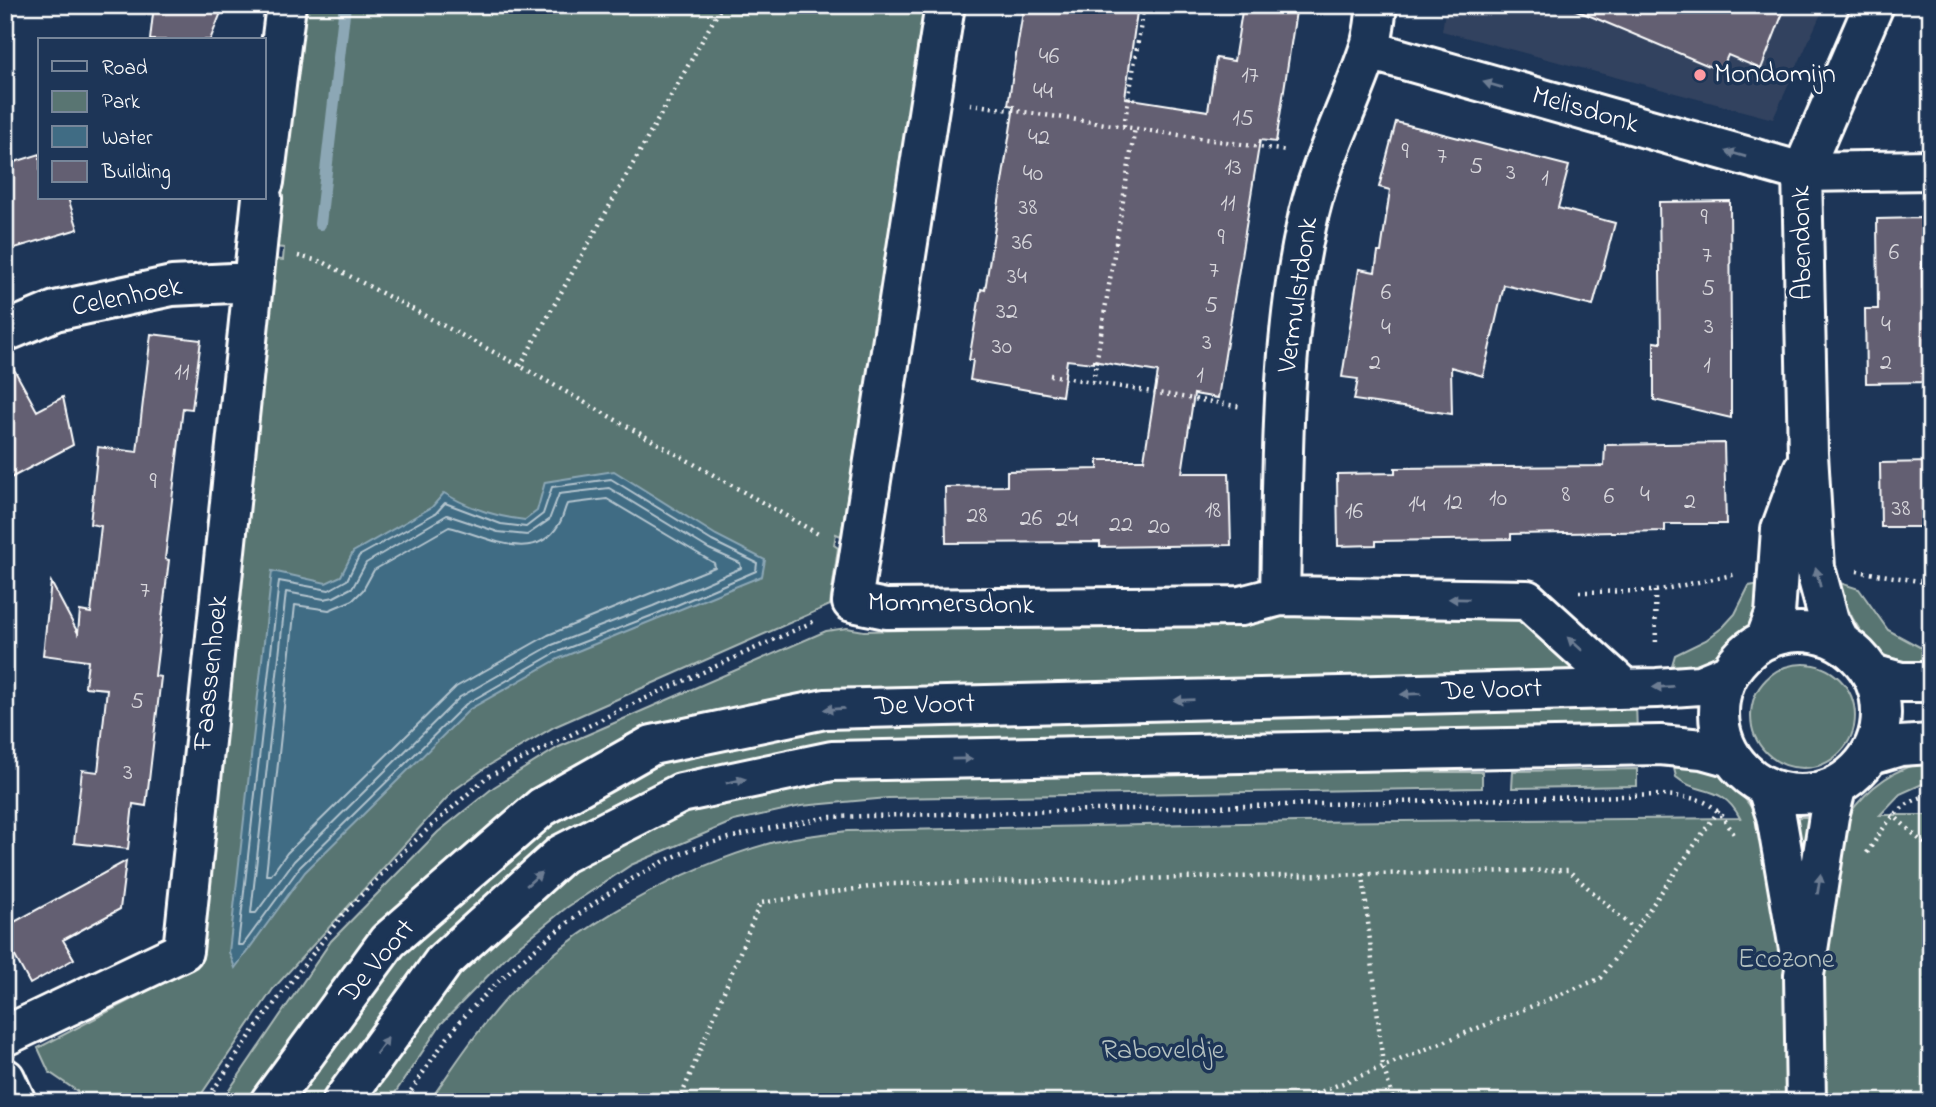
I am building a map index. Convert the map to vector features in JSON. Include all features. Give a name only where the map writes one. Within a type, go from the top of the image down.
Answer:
[{"type":"street","points":[[266,166],[286,5]]},
{"type":"street","name":"Mommersdonk","points":[[945,5],[852,602],[886,609],[1241,606],[1280,596],[1527,600]]},
{"type":"street","name":"Vermulstdonk","points":[[1280,596],[1284,415],[1293,313],[1306,225],[1326,156],[1369,50],[1377,5]]},
{"type":"street","name":"Abendonk","points":[[1840,641],[1829,620],[1815,569],[1808,454],[1801,173],[1874,5]]},
{"type":"street","name":"Melisdonk","points":[[1369,50],[1801,173],[1931,170]]},
{"type":"street","name":"Faassenhoek","points":[[5,1036],[183,951],[262,200]]},
{"type":"street","name":"Celenhoek","points":[[5,332],[55,311],[254,266]]},
{"type":"street","name":"Abendonk","points":[[1766,638],[1775,614],[1781,529],[1808,454]]},
{"type":"street","points":[[1527,600],[1624,688]]},
{"type":"street","name":"De Voort","points":[[1804,631],[1840,641],[1853,650],[1872,674],[1879,694],[1881,715],[1878,735],[1870,755],[1850,778],[1815,794],[1790,794],[1767,788],[1747,775],[1731,757],[1722,737],[1718,716],[1721,693],[1729,673],[1751,647],[1766,638],[1804,631]]},
{"type":"street","name":"De Voort","points":[[270,1102],[388,941],[542,807],[652,745],[825,709],[1700,685],[1729,673]]},
{"type":"street","points":[[1872,674],[1902,682],[1931,682]]},
{"type":"street","points":[[1870,755],[1900,746],[1931,744]]},
{"type":"street","name":"De Voort","points":[[342,1102],[444,961],[562,854],[681,793],[832,761],[1660,745],[1702,749],[1731,757]]},
{"type":"street","points":[[1804,975],[1829,816],[1837,785]]},
{"type":"street","points":[[1767,788],[1776,816],[1804,975],[1806,1100]]},
{"type":"path","points":[[520,366],[722,5]]},
{"type":"path","points":[[1124,126],[1144,5]]},
{"type":"path","points":[[930,98],[1326,156]]},
{"type":"path","points":[[1093,382],[1135,128]]},
{"type":"path","points":[[254,266],[323,262],[520,366],[858,555]]},
{"type":"path","points":[[1051,374],[1284,415]]},
{"type":"path","points":[[1863,571],[1931,583]]},
{"type":"path","points":[[1527,600],[1557,592],[1655,591],[1737,573]]},
{"type":"path","points":[[403,1102],[475,1004],[579,912],[636,878],[699,847],[774,827],[831,817],[1662,795],[1696,797],[1719,810],[1740,845]]},
{"type":"path","points":[[1296,1102],[1601,978],[1719,810]]},
{"type":"path","points":[[1892,814],[1931,850]]},
{"type":"path","points":[[679,1102],[760,902],[890,884],[1568,870],[1634,929]]},
{"type":"path","points":[[1363,874],[1383,1066],[1394,1102]]},
{"type":"shaded area","name":"Mondomijn","points":[[1446,5],[1825,5],[1773,119],[1442,31]]},
{"type":"green space","points":[[307,5],[927,5],[841,536],[836,534],[834,545],[838,548],[830,605],[554,727],[488,766],[453,791],[273,989],[196,1102],[93,1102],[49,1072],[38,1048],[190,969],[273,259],[283,260],[284,248],[274,247]]},
{"type":"green space","points":[[1766,583],[1754,619],[1737,643],[1717,657],[1670,672],[1675,655],[1706,640],[1735,614],[1749,586]]},
{"type":"green space","points":[[1840,583],[1859,589],[1888,630],[1929,652],[1931,670],[1898,662],[1877,649],[1853,618]]},
{"type":"green space","points":[[1498,608],[1537,624],[1577,672],[831,692],[708,713],[602,753],[502,816],[259,1102],[221,1102],[331,941],[438,832],[494,787],[559,747],[826,631],[847,628],[864,631],[1271,621],[1290,614]]},
{"type":"green space","points":[[1803,664],[1823,668],[1840,679],[1851,696],[1855,716],[1851,736],[1840,753],[1823,764],[1803,768],[1783,764],[1766,753],[1755,736],[1751,716],[1755,696],[1766,679],[1783,668]]},
{"type":"green space","points":[[1636,701],[1637,734],[676,781],[383,1014],[323,1102],[287,1102],[360,997],[485,863],[658,760],[835,718]]},
{"type":"green space","points":[[1413,758],[1413,772],[1482,772],[1482,788],[888,798],[801,806],[734,821],[631,865],[566,908],[509,954],[441,1024],[389,1102],[354,1102],[449,969],[526,898],[627,832],[769,782]]},
{"type":"green space","name":"Ecozone","points":[[1672,759],[1701,767],[1722,778],[1741,793],[1758,818],[1848,816],[1864,796],[1884,780],[1906,768],[1931,760],[1929,781],[1900,794],[1880,815],[1931,815],[1931,1102],[429,1102],[467,1047],[509,995],[566,945],[598,922],[667,883],[739,853],[774,842],[848,831],[1297,822],[1740,818],[1726,800],[1684,783],[1676,777]]},
{"type":"green space","points":[[1637,769],[1637,786],[1512,788],[1513,771]]},
{"type":"water","points":[[614,471],[716,535],[765,560],[762,576],[558,659],[470,709],[305,872],[235,968],[229,952],[272,571],[326,583],[341,576],[353,552],[432,507],[444,493],[483,511],[525,520],[537,511],[545,482]]},
{"type":"building","points":[[154,5],[224,5],[211,38],[150,38]]},
{"type":"building","points":[[1024,5],[1138,5],[1125,98],[1208,111],[1216,58],[1234,61],[1243,5],[1297,5],[1276,142],[1260,140],[1218,398],[1194,394],[1182,473],[1229,473],[1231,545],[1100,547],[1100,542],[946,543],[945,487],[1007,486],[1007,471],[1098,469],[1098,460],[1144,460],[1158,372],[1093,361],[1067,360],[1062,396],[970,380],[973,360],[969,360],[981,289],[985,290],[1014,106],[1008,105]]},
{"type":"building","points":[[1564,5],[1786,5],[1761,69],[1728,55],[1721,71]]},
{"type":"building","points":[[1396,122],[1569,166],[1558,208],[1615,223],[1593,306],[1504,285],[1483,376],[1451,367],[1452,414],[1354,400],[1358,379],[1342,377],[1359,269],[1375,272],[1378,252],[1381,252],[1390,190],[1379,187]]},
{"type":"building","points":[[38,155],[38,200],[69,200],[78,229],[5,251],[5,165]]},
{"type":"building","points":[[1730,201],[1731,418],[1654,400],[1654,342],[1661,343],[1659,202]]},
{"type":"building","points":[[1922,218],[1922,288],[1931,288],[1931,382],[1866,383],[1865,309],[1878,309],[1877,219]]},
{"type":"building","points":[[151,334],[201,340],[192,409],[183,408],[165,559],[169,560],[155,676],[161,677],[146,806],[133,804],[128,849],[74,843],[82,770],[98,772],[107,689],[85,687],[88,661],[43,655],[51,582],[78,633],[80,611],[91,613],[101,526],[90,524],[98,447],[137,452]]},
{"type":"building","points":[[5,353],[37,411],[63,397],[73,445],[5,481]]},
{"type":"building","points":[[1724,443],[1726,524],[1665,524],[1665,531],[1511,534],[1511,539],[1376,541],[1376,545],[1338,546],[1337,474],[1395,473],[1395,468],[1604,466],[1605,445]]},
{"type":"building","points":[[1931,462],[1931,527],[1881,527],[1880,463]]},
{"type":"building","points":[[126,861],[120,909],[63,940],[74,959],[30,984],[5,938],[5,927]]},
{"type":"waterway","points":[[320,224],[345,5]]},
{"type":"place","name":"Mondomijn","points":[[1700,75]]},
{"type":"park label","name":"Raboveldje","points":[[1163,1051]]}]
